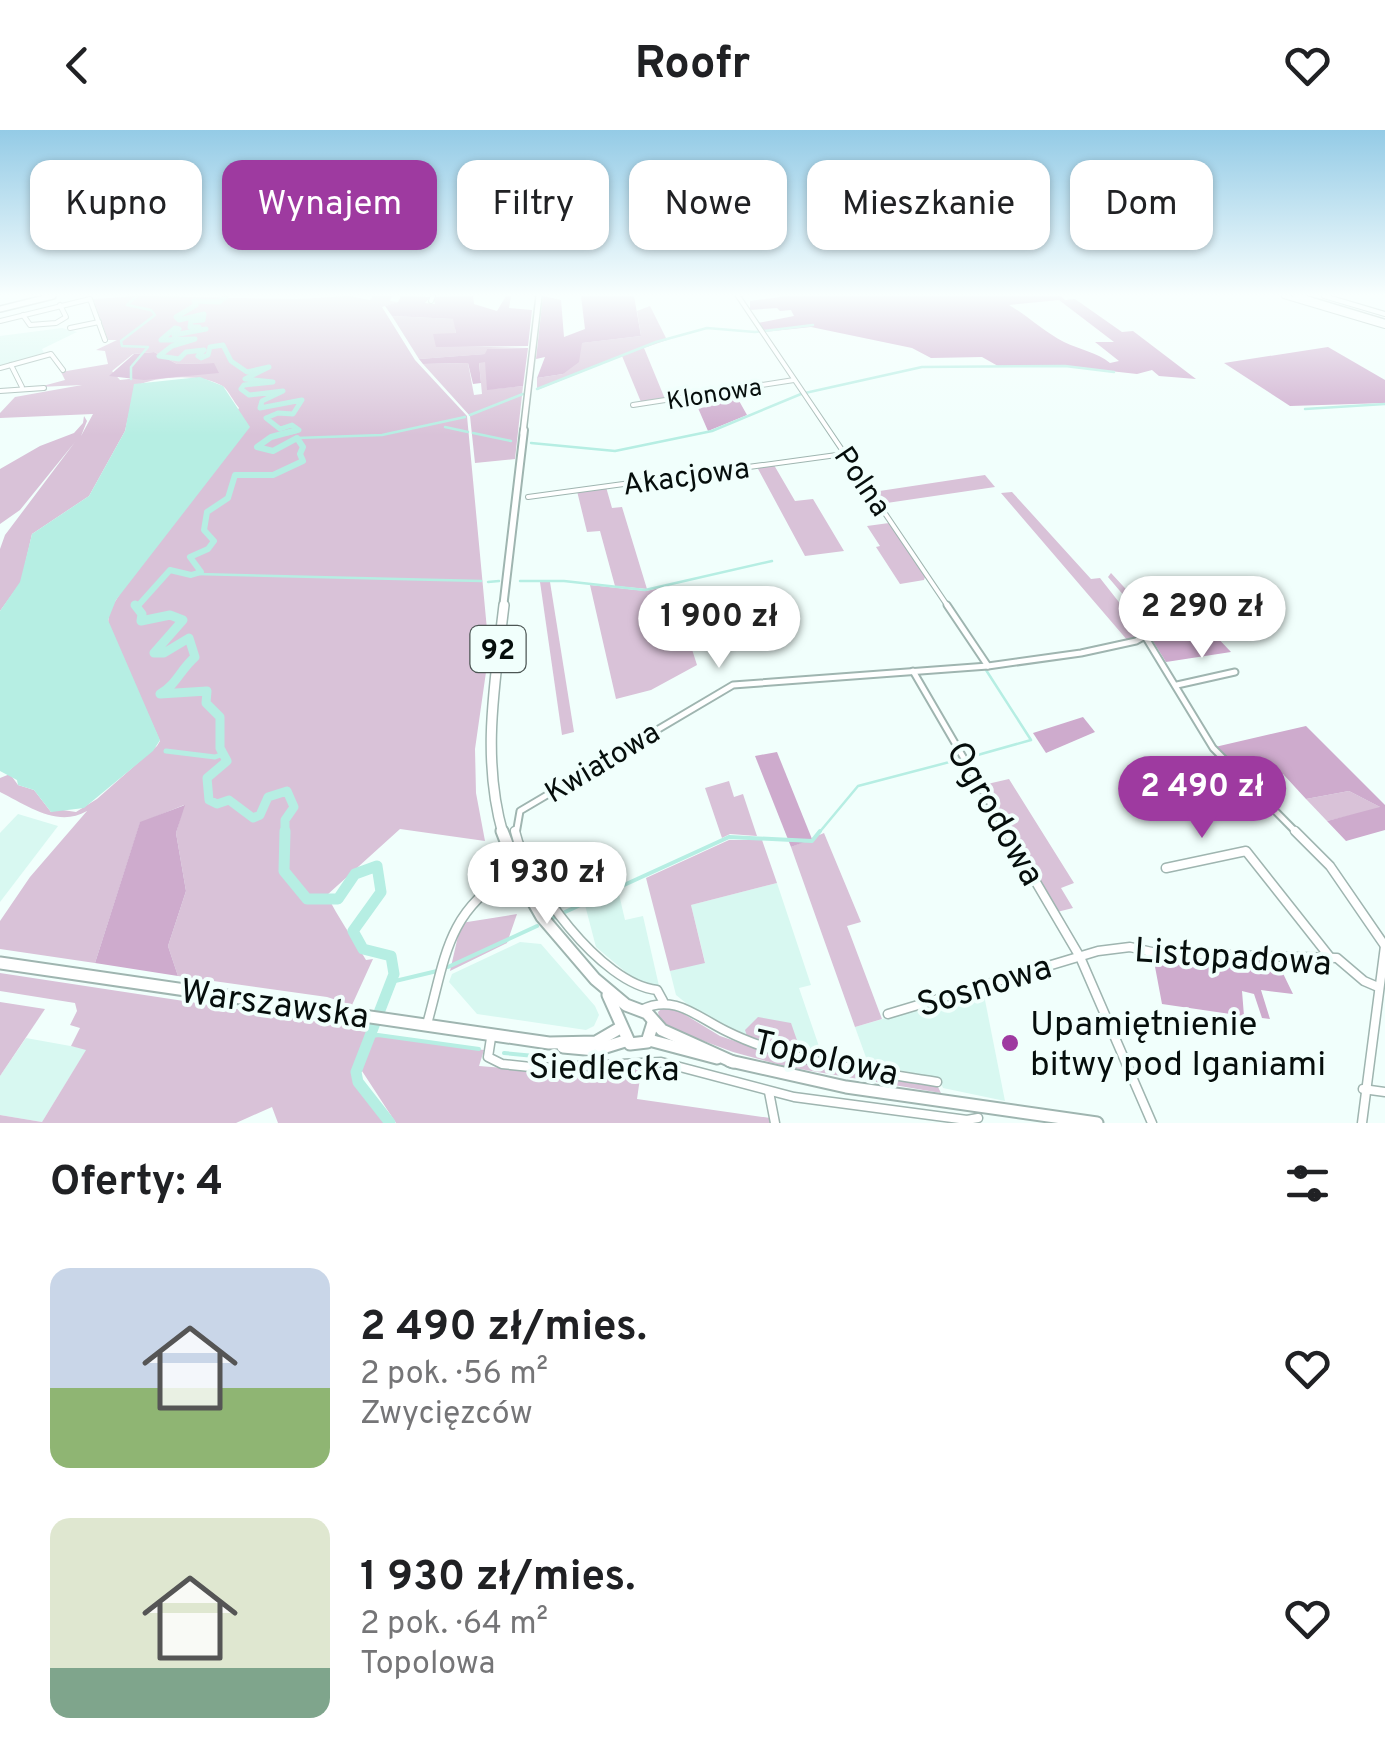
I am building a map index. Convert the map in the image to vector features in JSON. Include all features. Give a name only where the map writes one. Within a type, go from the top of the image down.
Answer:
[{"type":"main road","name":"92","points":[[534,342],[491,712],[489,778],[500,831],[517,874],[551,928],[618,1008],[625,1041],[636,1046],[649,1040]]},
{"type":"main road","name":"Warszawska","points":[[0,963],[590,1051],[625,1041]]},
{"type":"main road","name":"92","points":[[596,979],[645,1015]]},
{"type":"main road","points":[[621,1025],[645,1015],[649,1040]]},
{"type":"main road","name":"Siedlecka","points":[[645,1015],[733,1062]]},
{"type":"main road","name":"Warszawska","points":[[549,1043],[595,1043],[611,1038],[621,1025]]},
{"type":"main road","name":"Siedlecka","points":[[649,1040],[846,1087],[1097,1123]]},
{"type":"street","name":"Polna","points":[[769,342],[988,666]]},
{"type":"street","points":[[0,368],[54,354],[63,370]]},
{"type":"street","points":[[12,365],[24,386],[20,389]]},
{"type":"street","name":"Klonowa","points":[[633,405],[794,380]]},
{"type":"street","points":[[0,391],[44,388]]},
{"type":"street","name":"Akacjowa","points":[[528,498],[844,454]]},
{"type":"street","name":"Kwiatowa","points":[[658,1001],[599,959],[553,905],[520,850],[514,821],[520,811],[729,686],[988,666],[1081,652],[1145,637],[1179,617]]},
{"type":"street","points":[[1145,637],[1213,748],[1330,866],[1385,946],[1362,1123]]},
{"type":"street","name":"Ogrodowa","points":[[912,670],[1080,956],[1152,1123]]},
{"type":"street","points":[[1176,685],[1235,672]]},
{"type":"street","points":[[1166,868],[1246,850],[1330,958]]},
{"type":"street","points":[[427,1025],[460,915],[477,894],[508,876]]},
{"type":"street","name":"Listopadowa","points":[[1080,956],[1130,947],[1156,953],[1343,959],[1358,980],[1378,987]]},
{"type":"street","name":"Sosnowa","points":[[888,1014],[1080,956]]},
{"type":"street","points":[[645,1015],[658,1001]]},
{"type":"street","name":"Topolowa","points":[[658,1001],[680,1005],[721,1029],[775,1050],[937,1082]]},
{"type":"street","name":"Siedlecka","points":[[492,1035],[488,1057],[495,1062],[542,1069],[564,1064],[660,1062],[706,1071],[769,1092],[945,1120],[978,1118]]},
{"type":"street","points":[[1364,1089],[1385,1092]]},
{"type":"street","points":[[769,1092],[775,1123]]},
{"type":"shaded area","points":[[0,342],[56,342],[42,349],[44,353],[0,366]]},
{"type":"shaded area","points":[[112,342],[404,342],[415,360],[467,416],[489,651],[475,749],[476,793],[485,841],[400,829],[327,895],[366,960],[373,959],[352,1005],[327,997],[178,976],[168,946],[186,891],[176,833],[184,805],[140,823],[95,963],[0,949],[0,921],[30,877],[87,811],[65,817],[32,809],[0,792],[0,778],[10,774],[18,785],[34,790],[51,812],[76,812],[97,799],[157,746],[160,741],[108,624],[109,611],[239,408],[224,387],[205,379],[167,378],[135,387],[125,431],[89,496],[32,534],[21,582],[0,611],[0,549],[5,535],[75,442],[20,510],[0,524],[0,469],[40,446],[74,433],[84,416],[87,421],[81,436],[93,414],[0,418],[0,413],[15,397],[82,385],[39,387],[65,380],[61,372],[108,364],[105,351],[96,350]],"holes":[[[154,352],[177,364],[214,363],[214,369],[120,380],[112,371],[133,354]]]},
{"type":"shaded area","points":[[409,342],[528,348],[487,349],[486,354],[419,359]]},
{"type":"shaded area","points":[[435,342],[528,342],[528,346],[436,347]]},
{"type":"shaded area","points":[[538,342],[588,342],[582,343],[579,362],[563,374],[537,378],[545,357],[536,359]]},
{"type":"shaded area","points":[[660,342],[644,348],[665,399],[641,402],[622,356],[537,390],[537,378],[563,374],[581,343]]},
{"type":"shaded area","points":[[885,342],[1065,342],[1110,363],[1119,361],[1095,342],[1148,342],[1196,379],[1159,376],[1152,370],[1137,374],[1065,366],[998,366],[982,357],[931,358],[912,348]]},
{"type":"shaded area","points":[[1328,347],[1385,380],[1385,403],[1290,406],[1224,363]]},
{"type":"shaded area","points":[[528,348],[523,386],[487,390],[485,362],[479,363],[481,383],[473,384],[468,363],[423,364],[419,359],[485,354],[487,349]]},
{"type":"shaded area","points":[[154,352],[177,364],[214,363],[219,373],[144,380],[109,376],[134,354]]},
{"type":"shaded area","points":[[479,362],[485,362],[493,389],[523,386],[515,459],[475,463],[470,416],[423,364],[468,363],[474,395],[482,394]]},
{"type":"shaded area","points":[[200,377],[223,386],[250,427],[116,600],[108,620],[160,740],[153,751],[84,808],[51,812],[34,790],[18,785],[17,780],[0,771],[0,611],[20,582],[32,534],[89,496],[125,431],[134,384]]},
{"type":"shaded area","points":[[733,390],[747,415],[708,431],[698,408],[708,407],[702,395]]},
{"type":"shaded area","points":[[774,465],[795,501],[813,499],[844,551],[805,556],[757,467]]},
{"type":"shaded area","points":[[985,475],[995,487],[880,504],[873,492]]},
{"type":"shaded area","points":[[606,487],[612,508],[622,507],[647,589],[615,586],[600,531],[587,532],[577,491]]},
{"type":"shaded area","points":[[1012,492],[1091,579],[1100,578],[1122,606],[1131,604],[1108,577],[1111,573],[1159,625],[1128,641],[1001,493]]},
{"type":"shaded area","points":[[889,523],[924,580],[900,584],[876,547],[880,546],[867,526]]},
{"type":"shaded area","points":[[540,582],[550,582],[574,732],[562,735]]},
{"type":"shaded area","points":[[590,585],[646,591],[671,586],[677,603],[687,602],[699,635],[688,637],[697,665],[651,690],[616,699]]},
{"type":"shaded area","points":[[1193,612],[1231,652],[1166,662],[1151,638]]},
{"type":"shaded area","points":[[1083,717],[1095,732],[1046,753],[1033,733]]},
{"type":"shaded area","points":[[1306,726],[1385,805],[1385,830],[1346,841],[1327,821],[1380,807],[1349,791],[1306,799],[1283,774],[1252,784],[1215,747]]},
{"type":"shaded area","points":[[777,752],[812,839],[791,847],[755,756]]},
{"type":"shaded area","points":[[1009,779],[1074,883],[1061,888],[1073,908],[1057,912],[983,785]]},
{"type":"shaded area","points":[[729,781],[734,797],[743,794],[757,836],[730,834],[722,838],[705,788]]},
{"type":"shaded area","points":[[1349,791],[1382,808],[1327,821],[1306,799]]},
{"type":"shaded area","points":[[185,805],[176,833],[186,891],[168,946],[178,976],[95,963],[140,822]]},
{"type":"shaded area","points":[[18,814],[58,826],[0,902],[0,833]]},
{"type":"shaded area","points":[[824,833],[861,922],[847,926],[882,1019],[855,1027],[791,847]]},
{"type":"shaded area","points":[[729,840],[762,840],[777,883],[691,905],[705,963],[670,971],[646,878]]},
{"type":"shaded area","points":[[777,883],[811,985],[799,988],[823,1058],[788,1053],[702,1016],[676,995],[670,971],[705,962],[691,905]]},
{"type":"shaded area","points":[[618,890],[625,920],[643,916],[659,986],[641,985],[596,947],[585,905]]},
{"type":"shaded area","points":[[517,914],[507,943],[450,971],[461,923]]},
{"type":"shaded area","points":[[520,942],[541,944],[595,1006],[599,1015],[594,1026],[586,1030],[477,1014],[449,982],[452,974]]},
{"type":"shaded area","points":[[1153,956],[1276,959],[1293,994],[1261,990],[1270,1019],[1262,1018],[1254,994],[1242,991],[1244,1016],[1162,1004]]},
{"type":"shaded area","points":[[0,973],[367,1029],[353,1074],[363,1096],[385,1123],[278,1123],[272,1107],[236,1123],[0,1123],[0,1115],[42,1122],[86,1050],[71,1046],[80,1028],[70,1025],[77,1011],[75,1003],[0,991]]},
{"type":"shaded area","points":[[983,990],[1005,1101],[943,1088],[939,1079],[868,1063],[855,1027]]},
{"type":"shaded area","points":[[0,1002],[45,1009],[0,1076]]},
{"type":"shaded area","points":[[663,1007],[674,1008],[720,1036],[790,1060],[938,1087],[941,1093],[788,1067],[733,1052],[661,1025],[658,1012]]},
{"type":"shaded area","points":[[758,1017],[791,1023],[800,1049],[747,1036],[745,1030]]},
{"type":"shaded area","points":[[370,1037],[484,1050],[479,1066],[550,1072],[566,1067],[642,1064],[637,1099],[770,1118],[771,1123],[396,1123],[360,1068]]},
{"type":"shaded area","points":[[26,1038],[87,1049],[42,1122],[0,1115],[0,1076]]},
{"type":"waterway","points":[[121,342],[122,346],[148,347],[131,367],[131,379]]},
{"type":"waterway","points":[[184,342],[159,356],[179,359],[186,352],[204,350],[198,356],[201,358],[208,355],[210,347],[223,345],[231,361],[247,372],[269,367],[245,379],[273,382],[244,385],[241,389],[249,395],[283,391],[262,401],[260,408],[302,400],[293,414],[278,413],[266,418],[280,429],[292,425],[299,430],[287,433]]},
{"type":"waterway","points":[[537,389],[655,342]]},
{"type":"waterway","points":[[805,393],[922,367],[1065,366],[1114,372]]},
{"type":"waterway","points":[[470,415],[523,394]]},
{"type":"waterway","points":[[531,443],[615,451],[712,431],[801,394]]},
{"type":"waterway","points":[[1305,409],[1385,404]]},
{"type":"waterway","points":[[297,438],[382,435],[465,417]]},
{"type":"waterway","points":[[445,427],[468,432]]},
{"type":"waterway","points":[[137,607],[170,570],[191,575],[201,572],[190,557],[208,549],[214,541],[204,530],[207,512],[228,498],[235,475],[273,475],[303,461],[303,447],[297,438],[273,451],[257,447],[271,437],[297,430]]},
{"type":"waterway","points":[[473,433],[511,441]]},
{"type":"waterway","points":[[520,581],[564,581],[645,590],[772,561]]},
{"type":"waterway","points":[[197,574],[481,581]]},
{"type":"waterway","points":[[488,582],[499,581]]},
{"type":"waterway","points":[[137,607],[142,614],[141,621],[170,615],[183,620],[154,653],[164,653],[189,638],[195,657],[160,694],[207,691],[206,703],[220,717],[220,748],[227,761],[207,778],[209,800],[217,804],[229,800],[253,818],[260,815],[268,797],[287,791],[294,807],[285,820],[285,831]]},
{"type":"waterway","points":[[967,758],[1031,740],[986,670]]},
{"type":"waterway","points":[[166,751],[215,757],[223,754]]},
{"type":"waterway","points":[[818,834],[858,786],[961,759]]},
{"type":"waterway","points":[[285,831],[284,871],[307,899],[338,899],[355,874],[377,866],[381,892],[353,931],[363,949],[391,956],[394,974],[356,1072],[358,1082],[390,1123]]},
{"type":"waterway","points":[[565,912],[729,837],[812,841],[820,831]]},
{"type":"waterway","points":[[552,918],[556,917]]},
{"type":"waterway","points":[[448,967],[537,926]]},
{"type":"waterway","points":[[391,982],[437,971]]},
{"type":"waterway","points":[[368,1037],[378,1035],[479,1049]]},
{"type":"waterway","points":[[504,1053],[545,1057]]},
{"type":"place","name":"Upamiętnienie bitwy pod Iganiami","points":[[1010,1043]]}]
